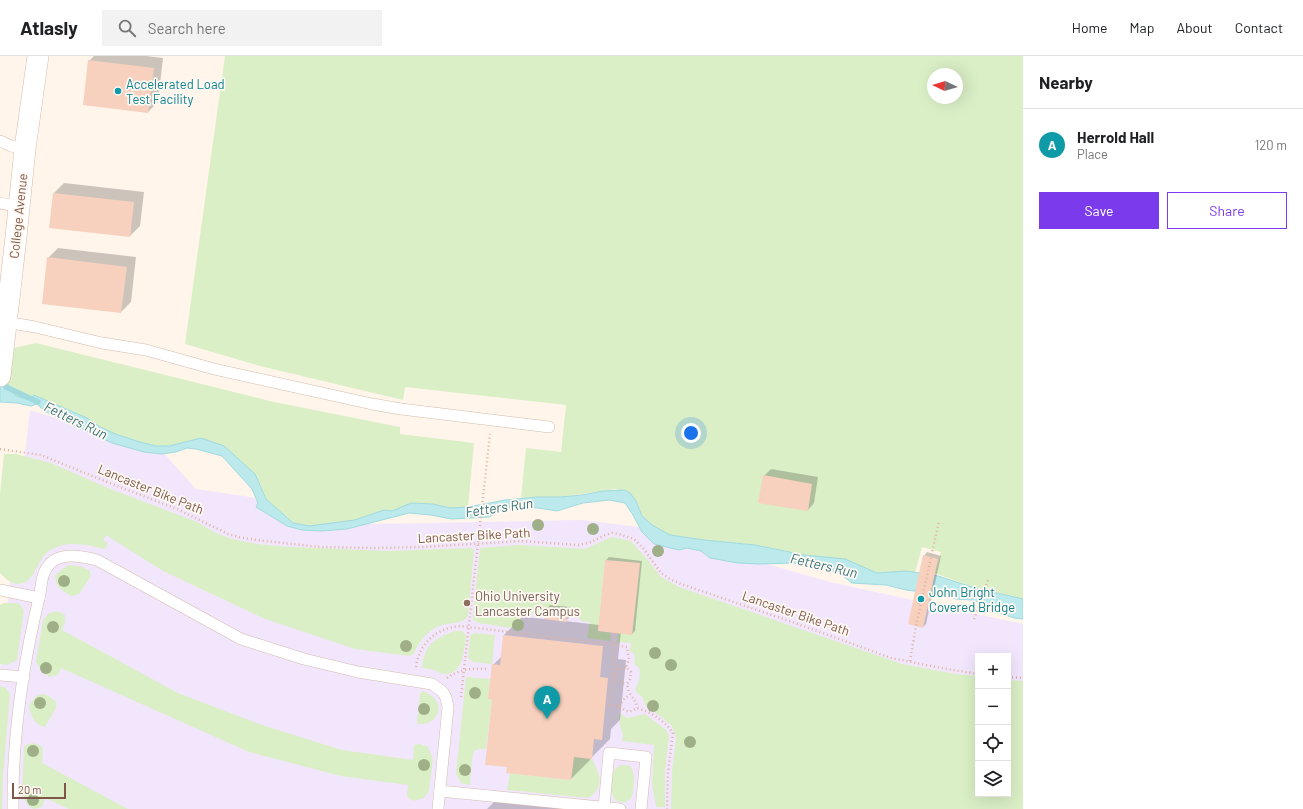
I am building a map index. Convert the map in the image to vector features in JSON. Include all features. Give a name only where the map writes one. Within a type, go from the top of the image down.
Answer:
[{"type":"street","name":"College Avenue","points":[[1,367],[6,322],[9,205],[25,148],[38,56]]},
{"type":"lane","points":[[0,140],[11,146],[25,148]]},
{"type":"lane","points":[[6,322],[35,327],[102,343],[146,350],[214,369],[401,410],[549,427]]},
{"type":"lane","points":[[13,809],[17,725],[32,627],[44,575],[48,566],[62,556],[70,555],[97,560],[241,639],[304,659],[358,672],[432,684],[436,686],[443,692],[447,702],[438,809]]},
{"type":"lane","points":[[0,590],[39,598]]},
{"type":"lane","points":[[0,675],[24,677]]},
{"type":"lane","points":[[604,807],[609,753],[646,757],[641,809]]},
{"type":"lane","points":[[440,791],[620,809]]},
{"type":"path","points":[[461,701],[492,420]]},
{"type":"path","name":"Lancaster Bike Path","points":[[0,449],[41,455],[177,509],[222,531],[239,537],[256,540],[320,547],[422,548],[521,541],[579,545],[591,542],[612,533],[627,536],[634,539],[643,548],[661,573],[676,582],[892,658],[975,674]]},
{"type":"path","points":[[910,661],[939,520]]},
{"type":"path","points":[[974,619],[988,580]]},
{"type":"path","points":[[414,681],[417,659],[426,641],[436,633],[448,628],[460,626],[627,647],[629,659],[626,667]]},
{"type":"path","points":[[612,704],[610,689],[614,674],[614,633]]},
{"type":"path","points":[[614,674],[618,669],[626,667]]},
{"type":"path","points":[[626,667],[631,672],[630,679],[627,684],[630,695],[637,704],[637,708]]},
{"type":"path","points":[[446,679],[455,672],[472,668],[488,669]]},
{"type":"path","points":[[614,674],[615,678],[620,682],[627,684]]},
{"type":"path","points":[[1011,677],[1023,678]]},
{"type":"path","points":[[619,706],[625,698],[630,695]]},
{"type":"path","points":[[608,705],[612,704],[619,706],[624,711],[629,712],[634,711],[637,708]]},
{"type":"path","points":[[637,708],[656,716],[673,733],[668,772],[667,809]]},
{"type":"shaded area","name":"Ohio University Lancaster Campus","points":[[30,410],[161,450],[196,489],[251,497],[312,520],[375,524],[582,520],[639,527],[830,582],[1023,624],[1023,809],[0,809],[0,669]]},
{"type":"green space","points":[[225,56],[1023,56],[1023,599],[975,588],[935,573],[941,552],[922,547],[915,572],[907,571],[877,573],[804,555],[755,545],[670,535],[652,525],[642,516],[636,501],[616,489],[560,497],[521,498],[526,448],[561,452],[566,405],[405,387],[403,400],[260,366],[185,344]]},
{"type":"green space","points":[[36,343],[274,402],[400,427],[400,434],[474,443],[468,507],[450,508],[433,504],[411,503],[392,511],[384,510],[355,520],[309,526],[293,523],[266,499],[255,474],[201,438],[169,446],[156,446],[118,435],[100,427],[87,418],[34,395],[30,400],[16,396],[7,383],[10,349]]},
{"type":"green space","points":[[4,454],[16,454],[51,463],[108,488],[197,522],[216,533],[232,539],[257,544],[289,547],[389,551],[471,548],[474,550],[468,616],[463,621],[441,625],[434,628],[427,634],[410,656],[355,649],[265,619],[163,571],[106,535],[103,540],[108,543],[106,548],[103,549],[69,544],[62,545],[49,551],[41,560],[29,580],[24,583],[13,583],[0,573],[0,494]]},
{"type":"green space","points":[[612,537],[631,541],[661,577],[679,587],[902,664],[956,674],[975,676],[975,797],[1011,797],[1011,680],[1023,681],[1023,809],[671,809],[672,773],[676,738],[672,726],[659,715],[646,707],[642,697],[636,692],[635,688],[639,681],[640,670],[634,663],[635,656],[633,652],[630,652],[631,643],[617,642],[618,633],[632,634],[640,563],[605,560],[598,631],[611,633],[610,641],[587,638],[590,622],[581,621],[580,618],[567,617],[568,610],[546,607],[545,615],[531,613],[531,615],[521,614],[519,629],[479,623],[473,620],[480,548],[519,545],[585,549]]},
{"type":"green space","points":[[68,565],[79,566],[89,570],[91,576],[79,594],[72,596],[58,586],[55,575]]},
{"type":"green space","points":[[4,603],[18,603],[24,610],[17,660],[7,665],[0,664],[0,605]]},
{"type":"green space","points":[[57,611],[65,615],[65,622],[62,630],[178,693],[262,725],[342,750],[413,760],[414,745],[420,744],[428,747],[433,759],[429,791],[424,798],[413,801],[407,796],[408,785],[341,776],[249,752],[61,668],[58,675],[50,677],[42,672],[36,662],[43,620],[49,613]]},
{"type":"green space","points":[[455,631],[462,631],[466,637],[459,667],[450,674],[443,674],[434,670],[422,668],[423,660],[428,648],[442,636]]},
{"type":"green space","points":[[472,634],[495,635],[492,664],[473,662],[468,658],[470,637]]},
{"type":"green space","points":[[466,677],[490,679],[488,699],[492,700],[486,749],[474,751],[470,785],[461,783],[456,774]]},
{"type":"green space","points":[[0,686],[6,688],[10,694],[3,776],[2,809],[0,809]]},
{"type":"green space","points":[[424,691],[434,698],[439,709],[436,717],[428,723],[418,724],[417,721],[420,695],[421,692]]},
{"type":"green space","points":[[43,694],[49,696],[56,702],[56,708],[45,727],[35,722],[29,705],[36,696]]},
{"type":"green space","points":[[619,713],[627,718],[645,714],[666,730],[669,736],[665,771],[665,807],[656,807],[652,784],[654,745],[622,741],[623,734],[620,727]]},
{"type":"green space","points":[[32,743],[40,745],[43,749],[42,763],[128,809],[69,809],[45,798],[42,807],[34,809],[28,806],[22,795],[24,746]]},
{"type":"green space","points":[[574,757],[592,759],[599,775],[599,785],[597,790],[588,798],[507,790],[510,773],[571,780]]},
{"type":"green space","points":[[621,765],[630,766],[634,779],[632,796],[625,802],[619,802],[615,799],[611,788],[614,771]]},
{"type":"water","points":[[0,380],[7,383],[16,396],[30,400],[34,395],[87,418],[100,427],[118,435],[140,442],[156,446],[169,446],[201,438],[224,446],[255,474],[266,499],[293,523],[309,526],[355,520],[384,510],[392,511],[411,503],[433,504],[450,508],[468,507],[505,500],[537,497],[560,497],[603,491],[624,490],[630,493],[636,501],[642,516],[652,525],[670,535],[755,545],[804,555],[845,559],[877,573],[907,571],[938,576],[975,588],[1023,599],[1023,619],[1014,618],[1000,613],[988,605],[972,600],[956,599],[944,595],[906,590],[886,585],[852,583],[838,572],[794,563],[738,563],[710,558],[701,551],[687,548],[679,550],[654,544],[642,532],[625,503],[609,500],[583,503],[557,511],[538,508],[506,507],[489,517],[451,519],[409,513],[347,529],[321,531],[302,530],[287,526],[256,507],[258,503],[252,489],[222,456],[187,448],[176,452],[162,454],[144,452],[112,443],[44,411],[37,404],[31,406],[0,402]]},
{"type":"building","name":"Accelerated Load Test Facility","points":[[88,60],[154,68],[148,113],[83,105]]},
{"type":"building","points":[[53,193],[134,202],[130,237],[49,228]]},
{"type":"building","points":[[47,257],[127,267],[121,313],[42,304]]},
{"type":"building","points":[[763,475],[812,484],[808,511],[758,503]]},
{"type":"building","name":"John Bright Covered Bridge","points":[[923,555],[938,559],[923,628],[908,624]]},
{"type":"building","points":[[605,560],[640,563],[632,635],[598,631]]},
{"type":"building","points":[[546,607],[568,610],[566,622],[544,619]]},
{"type":"building","points":[[503,635],[603,646],[600,677],[608,678],[602,740],[594,739],[592,759],[574,757],[571,780],[506,773],[507,767],[485,765],[492,700],[488,699],[492,664],[500,665]]},
{"type":"waterway","name":"Fetters Run","points":[[6,387],[38,402]]},
{"type":"place","name":"Accelerated Load Test Facility","points":[[118,91]]},
{"type":"place","name":"John Bright Covered Bridge","points":[[921,599]]},
{"type":"place","name":"Ohio University Lancaster Campus","points":[[467,603]]},
{"type":"place","name":"Herrold Hall","points":[[547,719]]}]
